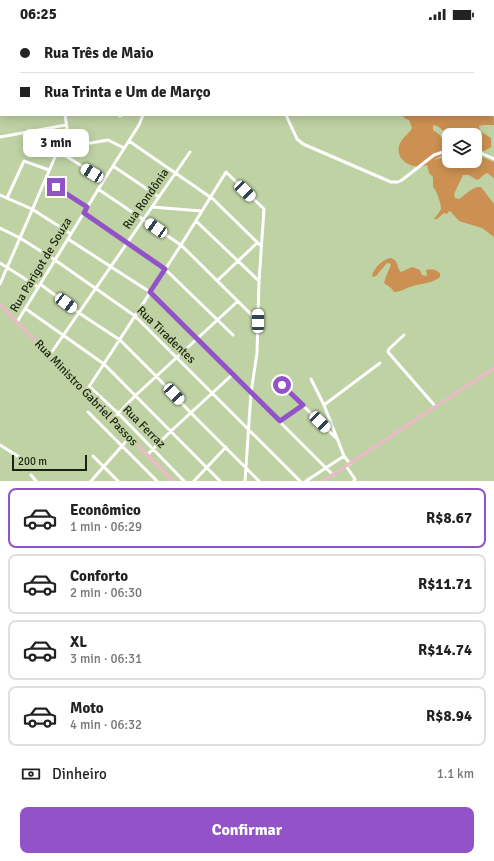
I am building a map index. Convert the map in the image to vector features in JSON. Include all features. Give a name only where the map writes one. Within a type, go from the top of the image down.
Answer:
[{"type":"main road","name":"Rua Ministro Gabriel Passos","points":[[0,305],[129,438],[173,481]]},
{"type":"main road","points":[[324,481],[494,368]]},
{"type":"street","points":[[0,284],[62,141],[66,125],[65,116]]},
{"type":"street","name":"Rua Parigot de Souza","points":[[17,322],[139,125],[143,116]]},
{"type":"street","points":[[286,116],[298,139],[303,144],[391,182],[398,182],[402,180],[434,155],[442,152]]},
{"type":"street","points":[[0,137],[66,125]]},
{"type":"street","points":[[62,141],[85,143],[108,140],[124,148]]},
{"type":"street","points":[[129,141],[210,198],[261,246]]},
{"type":"street","points":[[58,151],[104,180]]},
{"type":"street","name":"Rua Rondônia","points":[[49,356],[190,152]]},
{"type":"street","points":[[482,154],[494,159]]},
{"type":"street","points":[[7,198],[24,161],[49,170]]},
{"type":"street","points":[[113,166],[159,197]]},
{"type":"street","points":[[85,393],[181,245],[201,210],[226,172],[264,209],[259,281],[257,353],[251,393],[245,481]]},
{"type":"street","points":[[45,180],[87,207]]},
{"type":"street","points":[[98,189],[181,245],[258,321]]},
{"type":"street","points":[[0,194],[32,209],[71,234]]},
{"type":"street","points":[[152,207],[201,210]]},
{"type":"street","points":[[84,213],[165,269],[233,335]]},
{"type":"street","points":[[196,220],[259,281]]},
{"type":"street","name":"Rua Tiradentes","points":[[0,228],[20,238],[55,260],[135,316],[300,481]]},
{"type":"street","points":[[68,239],[150,292],[333,475]]},
{"type":"street","points":[[218,280],[257,243]]},
{"type":"street","points":[[0,263],[39,286],[120,340],[259,481]]},
{"type":"street","points":[[112,420],[176,357],[238,301]]},
{"type":"street","points":[[26,309],[104,364],[220,481]]},
{"type":"street","points":[[404,335],[388,349],[388,352],[435,406]]},
{"type":"street","points":[[324,404],[380,364]]},
{"type":"street","points":[[147,455],[233,374]]},
{"type":"street","points":[[312,379],[324,404],[344,456],[350,464]]},
{"type":"street","points":[[282,385],[337,439]]},
{"type":"street","name":"Rua Ferraz","points":[[90,387],[118,413],[184,481]]},
{"type":"street","points":[[280,421],[303,405]]},
{"type":"street","points":[[88,412],[157,481]]},
{"type":"street","points":[[91,481],[129,438]]},
{"type":"street","points":[[0,445],[27,462]]},
{"type":"street","points":[[194,481],[226,447]]},
{"type":"street","points":[[93,456],[118,481]]},
{"type":"street","points":[[306,481],[344,456]]},
{"type":"street","points":[[346,466],[354,476],[354,481]]},
{"type":"street","points":[[31,475],[36,481]]},
{"type":"shaded area","points":[[402,116],[493,116],[494,125],[479,126],[479,128],[442,128],[442,129],[433,125],[433,130],[439,134],[442,138],[442,156],[433,160],[442,157],[442,168],[482,168],[482,157],[494,162],[494,178],[487,173],[477,180],[469,175],[463,175],[454,194],[455,198],[459,199],[472,189],[481,187],[494,204],[494,237],[482,228],[459,221],[450,211],[447,214],[444,213],[437,219],[434,219],[440,211],[441,206],[437,193],[433,187],[433,177],[429,173],[427,165],[412,165],[403,160],[400,156],[399,146],[401,141],[412,128],[409,120]]},
{"type":"shaded area","points":[[482,132],[491,138],[491,147],[482,151]]},
{"type":"shaded area","points":[[390,258],[396,262],[401,272],[412,267],[420,270],[422,275],[427,276],[426,270],[432,269],[440,273],[440,277],[430,282],[394,292],[384,283],[391,264],[387,263],[376,276],[372,276],[379,265]]},
{"type":"route","points":[[56,187],[87,207],[84,213],[165,269],[150,292],[280,421],[303,405],[282,385]]}]
